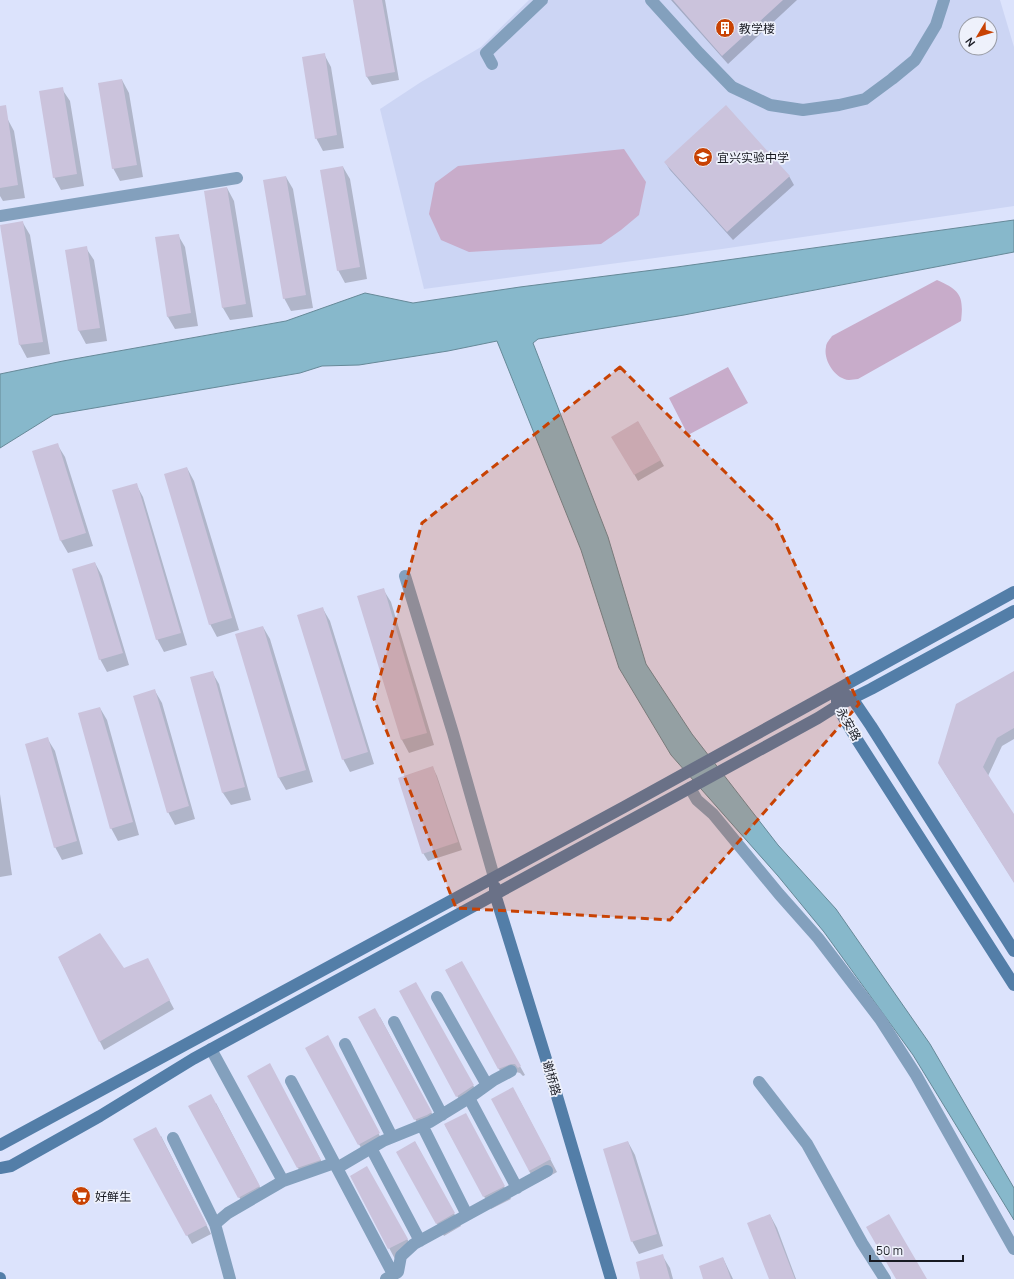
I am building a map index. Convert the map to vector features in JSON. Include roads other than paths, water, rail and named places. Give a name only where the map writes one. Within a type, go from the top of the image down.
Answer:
[{"type":"main road","points":[[0,1145],[717,756],[1014,592]]},
{"type":"main road","points":[[0,1168],[11,1166],[93,1120],[211,1049],[726,769],[837,706],[1014,611]]},
{"type":"main road","name":"永安路","points":[[836,690],[852,698],[876,732],[1014,951]]},
{"type":"main road","name":"永安路","points":[[836,690],[837,706],[1014,985]]},
{"type":"main road","name":"谢桥路","points":[[494,877],[495,894],[611,1279]]},
{"type":"street","points":[[492,64],[486,52],[542,0]]},
{"type":"street","points":[[651,0],[699,53],[732,86],[770,105],[803,110],[865,99],[892,79],[915,60],[936,25],[944,0]]},
{"type":"street","points":[[0,216],[237,178]]},
{"type":"street","points":[[405,576],[494,877]]},
{"type":"street","points":[[690,788],[696,800],[713,814],[779,894],[818,938],[880,1019],[916,1075],[1014,1249]]},
{"type":"street","points":[[437,997],[487,1085]]},
{"type":"street","points":[[394,1022],[442,1115]]},
{"type":"street","points":[[345,1044],[392,1137]]},
{"type":"street","points":[[211,1049],[283,1181]]},
{"type":"street","points":[[215,1224],[228,1214],[283,1181],[335,1165],[392,1137],[442,1115],[494,1080],[511,1071]]},
{"type":"street","points":[[291,1081],[335,1165],[389,1277],[398,1272],[401,1256],[414,1244],[547,1171]]},
{"type":"street","points":[[759,1082],[807,1144],[862,1243],[885,1279]]},
{"type":"street","points":[[469,1098],[517,1188]]},
{"type":"street","points":[[422,1125],[467,1215]]},
{"type":"street","points":[[172,1138],[215,1224],[228,1278]]},
{"type":"street","points":[[371,1148],[420,1241]]},
{"type":"place","name":"教学楼","points":[[725,28]]},
{"type":"place","name":"宜兴实验中学","points":[[703,157]]},
{"type":"place","name":"好鲜生","points":[[81,1196]]}]
